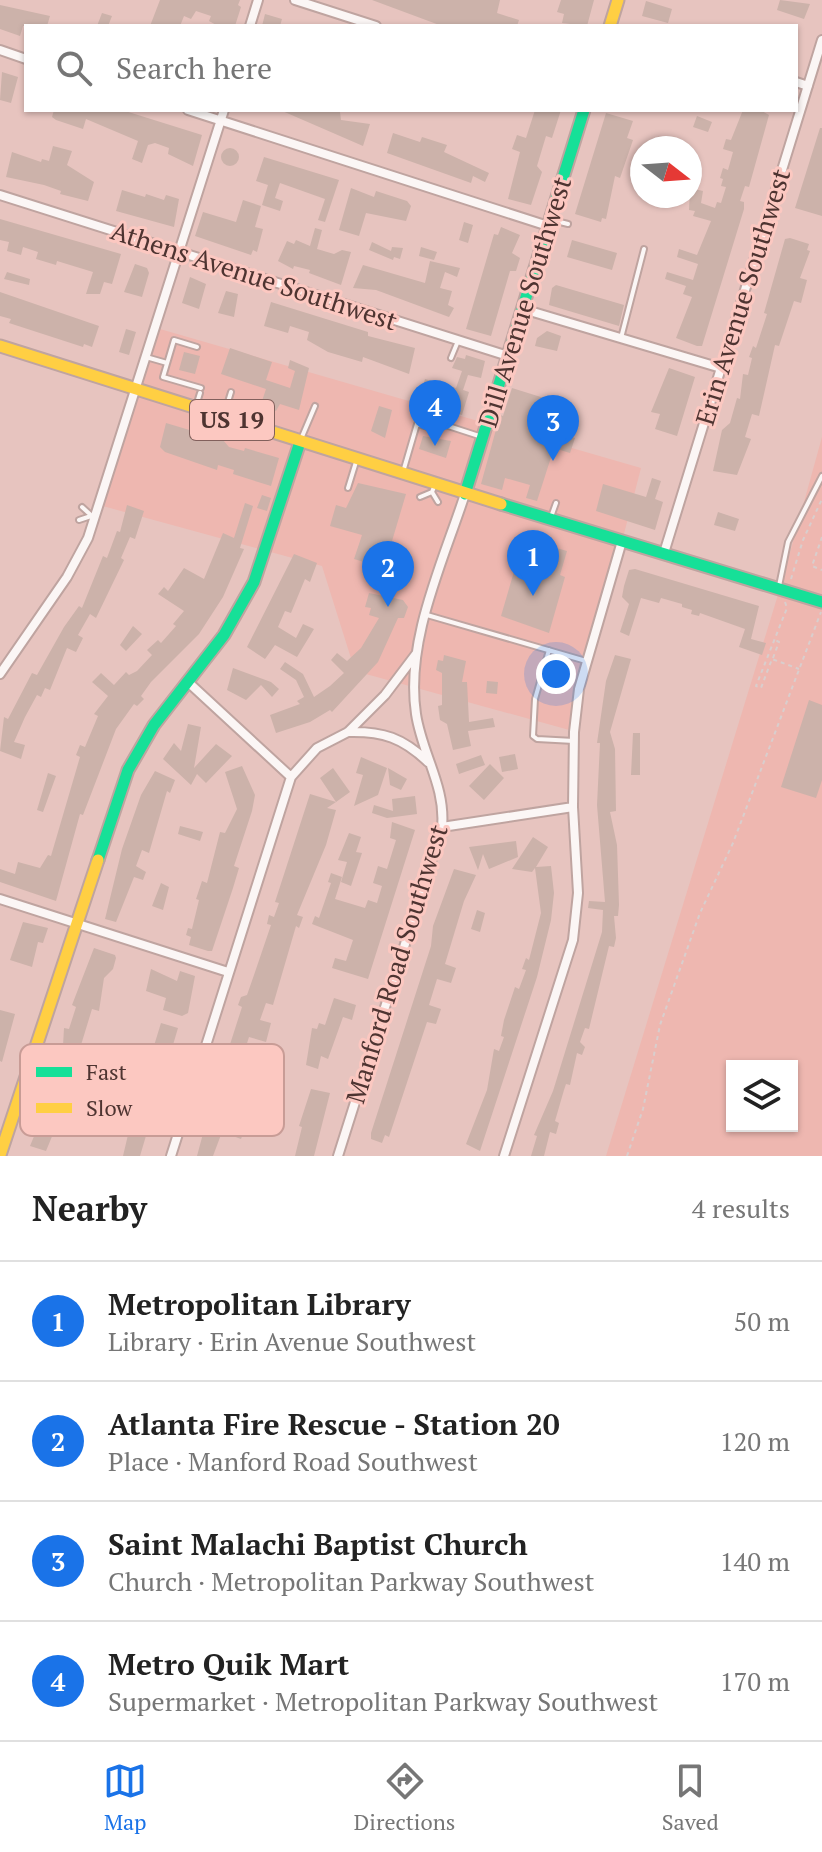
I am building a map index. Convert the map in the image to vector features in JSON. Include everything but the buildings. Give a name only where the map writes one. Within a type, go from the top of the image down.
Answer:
[{"type":"main road","points":[[612,24],[618,0]]},
{"type":"main road","name":"Dill Avenue Southwest","points":[[465,494],[583,112]]},
{"type":"main road","name":"US 19","points":[[0,346],[403,474],[434,488],[465,494],[822,602]]},
{"type":"main road","points":[[36,1044],[128,770],[154,725],[224,635],[254,582],[300,442]]},
{"type":"main road","points":[[0,1155],[20,1093]]},
{"type":"street","points":[[251,24],[258,0]]},
{"type":"street","points":[[295,0],[370,24]]},
{"type":"street","name":"Erin Avenue Southwest","points":[[664,553],[822,40]]},
{"type":"street","points":[[0,50],[24,58]]},
{"type":"street","points":[[798,83],[808,86]]},
{"type":"street","points":[[194,112],[549,223]]},
{"type":"street","points":[[0,674],[67,577],[93,517],[223,112]]},
{"type":"street","name":"Athens Avenue Southwest","points":[[0,195],[508,356]]},
{"type":"street","points":[[523,309],[721,368]]},
{"type":"street","name":"Manford Road Southwest","points":[[338,1156],[442,827],[442,797],[416,713],[417,653],[465,494]]},
{"type":"street","points":[[504,1156],[573,940],[578,893],[573,807],[574,741],[586,661],[622,541]]},
{"type":"street","points":[[206,1044],[291,777],[317,748],[348,732],[385,695],[417,653]]},
{"type":"street","points":[[188,682],[291,777]]},
{"type":"street","points":[[348,732],[372,731],[392,735],[412,747],[431,766]]},
{"type":"street","points":[[442,827],[573,807]]},
{"type":"street","points":[[0,899],[228,972]]},
{"type":"street","points":[[171,1156],[177,1136]]},
{"type":"lane","points":[[549,223],[568,224]]},
{"type":"lane","points":[[621,338],[644,249]]},
{"type":"lane","points":[[195,408],[201,391],[163,377],[174,340],[197,347]]},
{"type":"lane","points":[[451,358],[458,341]]},
{"type":"lane","points":[[146,357],[167,363]]},
{"type":"lane","points":[[223,417],[231,392]]},
{"type":"lane","points":[[300,442],[315,406]]},
{"type":"lane","points":[[403,474],[417,424],[431,428],[439,423],[483,437]]},
{"type":"lane","points":[[348,488],[357,460]]},
{"type":"lane","points":[[778,588],[788,542],[822,476]]},
{"type":"lane","points":[[420,497],[434,488],[438,502]]},
{"type":"lane","points":[[550,519],[556,503]]},
{"type":"lane","points":[[82,507],[93,517]]},
{"type":"lane","points":[[79,520],[93,517]]},
{"type":"lane","points":[[427,615],[586,661]]},
{"type":"lane","points":[[549,650],[535,699],[533,736],[537,739],[574,741]]},
{"type":"path","points":[[791,579],[803,540],[822,499]]},
{"type":"path","points":[[822,537],[812,566],[822,570]]},
{"type":"path","points":[[774,640],[779,642],[761,688],[756,686],[774,640],[787,608],[784,607],[785,600]]},
{"type":"path","points":[[627,1156],[643,1109],[660,1025],[700,913],[733,843],[822,609]]},
{"type":"path","points":[[772,659],[799,669]]},
{"type":"shaded area","points":[[153,327],[641,468],[573,731],[355,671],[322,566],[99,505]]},
{"type":"shaded area","points":[[822,437],[822,1156],[606,1156],[781,585]]},
{"type":"traffic: fast","points":[[465,494],[583,112]]},
{"type":"traffic: fast","points":[[98,860],[128,770],[154,725],[224,635],[254,582],[300,442]]},
{"type":"traffic: fast","points":[[501,504],[822,602]]},
{"type":"traffic: slow","points":[[611,24],[618,0]]},
{"type":"traffic: slow","points":[[0,346],[501,504]]},
{"type":"traffic: slow","points":[[37,1044],[98,860]]},
{"type":"traffic: slow","points":[[0,1155],[20,1095]]},
{"type":"place","name":"Metro Quik Mart","points":[[435,446]]},
{"type":"place","name":"Saint Malachi Baptist Church","points":[[553,461]]},
{"type":"place","name":"Metropolitan Library","points":[[533,596]]},
{"type":"place","name":"Atlanta Fire Rescue - Station 20","points":[[388,607]]}]
